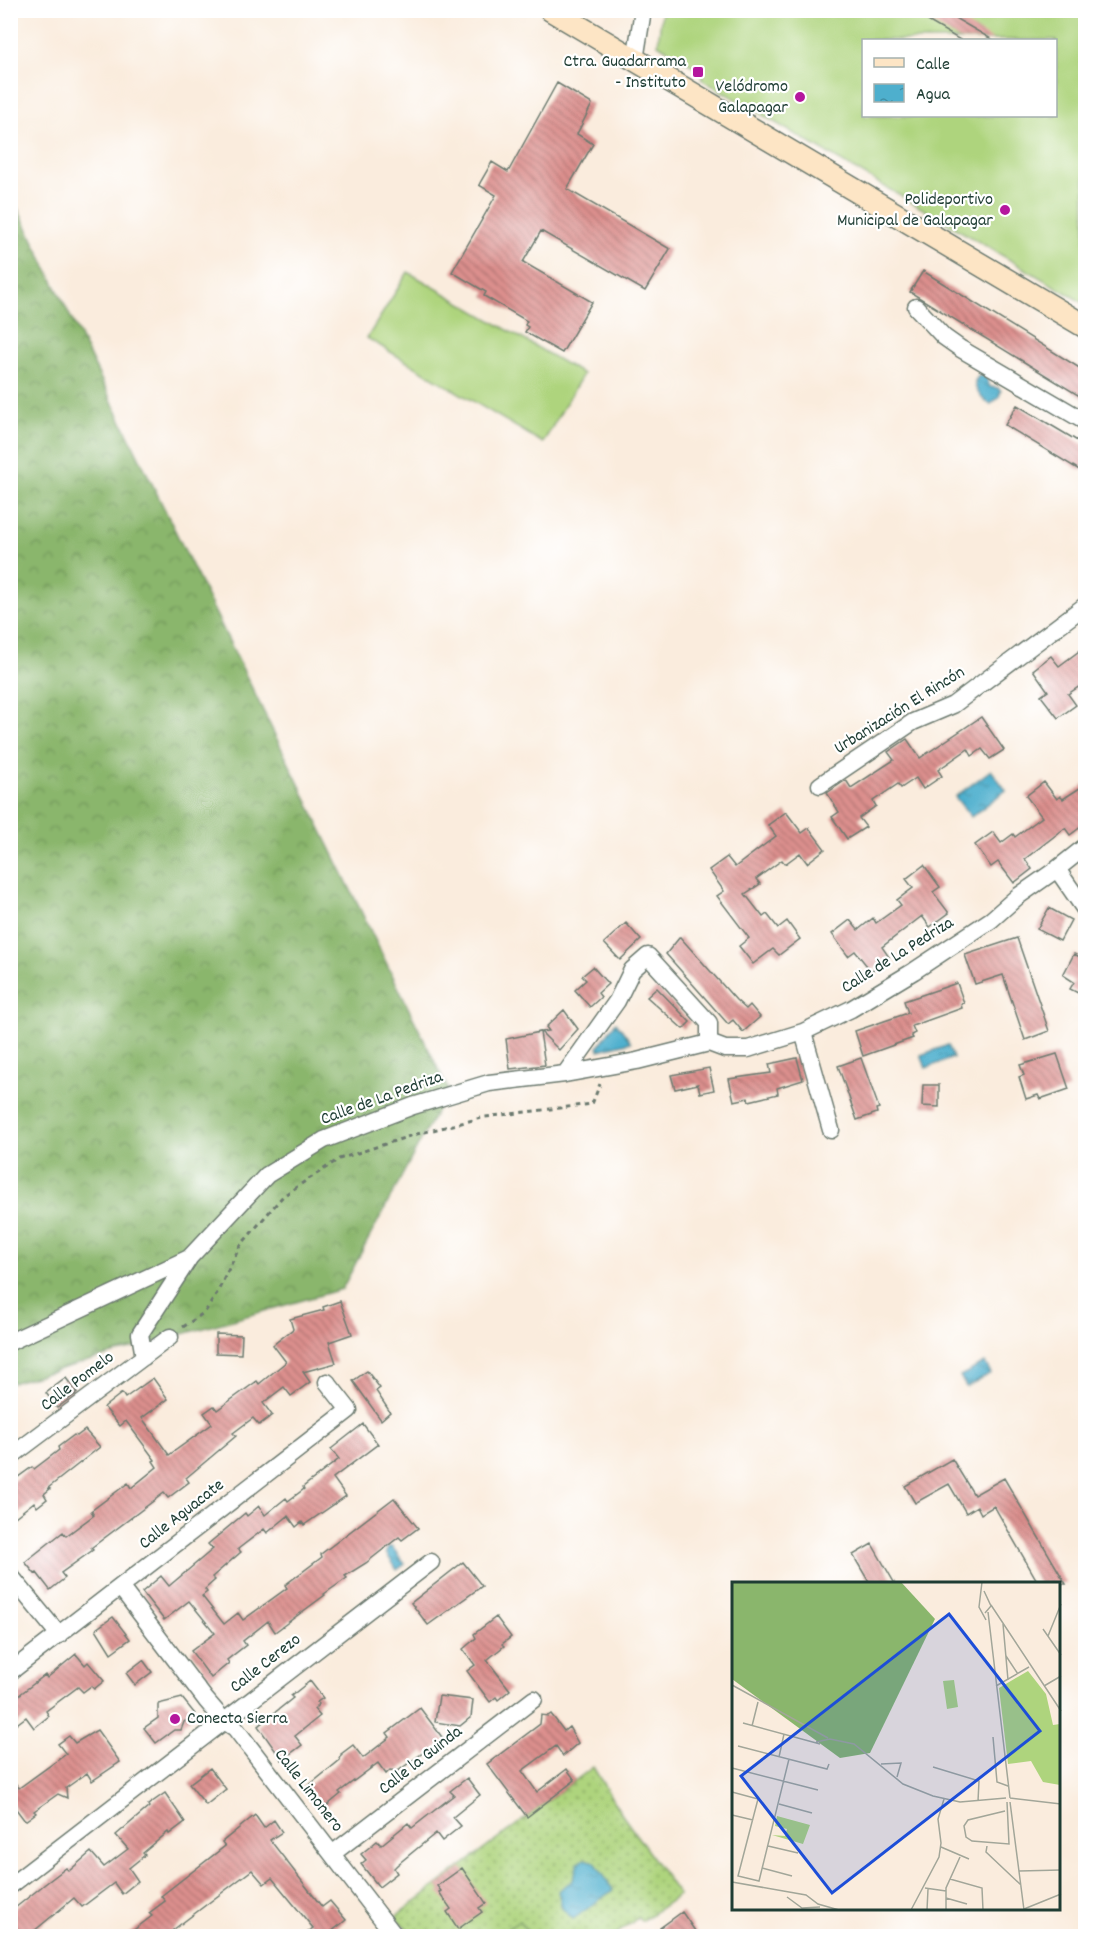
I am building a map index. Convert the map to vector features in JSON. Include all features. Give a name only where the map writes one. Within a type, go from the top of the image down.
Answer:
[{"type":"main road","points":[[551,10],[1086,327]]},
{"type":"street","points":[[635,60],[643,10]]},
{"type":"street","points":[[916,307],[944,337],[961,349],[1086,422]]},
{"type":"street","name":"Urbanización El Rincón","points":[[820,785],[913,722],[953,705],[1086,604]]},
{"type":"street","name":"Calle de La Pedriza","points":[[144,1357],[140,1334],[190,1257],[267,1175],[324,1140],[413,1106],[489,1083],[606,1067],[709,1043],[725,1049],[748,1049],[803,1032],[851,1009],[914,971],[991,920],[1017,897],[1086,846]]},
{"type":"street","points":[[1057,869],[1086,911]]},
{"type":"street","points":[[565,1074],[617,1001],[632,970],[648,956],[709,1023],[709,1043]]},
{"type":"street","points":[[803,1032],[831,1130]]},
{"type":"street","points":[[10,1342],[190,1257]]},
{"type":"street","name":"Calle Pomelo","points":[[10,1457],[170,1337]]},
{"type":"street","name":"Calle Aguacate","points":[[10,1672],[349,1410],[327,1382]]},
{"type":"street","name":"Calle Cerezo","points":[[10,1886],[431,1562]]},
{"type":"street","points":[[10,1575],[59,1635]]},
{"type":"street","name":"Calle Limonero","points":[[121,1588],[206,1700],[224,1721],[235,1728],[395,1936]]},
{"type":"street","name":"Calle la Guinda","points":[[332,1854],[534,1699]]},
{"type":"path","points":[[170,1337],[205,1312],[240,1246],[283,1196],[339,1159],[413,1135],[485,1117],[592,1104],[606,1067]]},
{"type":"green space","name":"Polideportivo Municipal de Galapagar","points":[[662,11],[1085,11],[1085,304],[701,79],[704,73],[658,44]]},
{"type":"green space","points":[[10,193],[448,1089],[342,1289],[11,1383]]},
{"type":"green space","points":[[408,272],[583,374],[543,443],[367,338]]},
{"type":"green space","points":[[593,1767],[620,1812],[679,1895],[642,1921],[639,1917],[614,1936],[531,1936],[518,1921],[498,1936],[412,1936],[396,1916]]},
{"type":"green space","points":[[519,1921],[531,1936],[498,1936]]},
{"type":"water","points":[[979,375],[986,377],[990,387],[1001,391],[999,397],[991,404],[982,398],[976,388],[975,381]]},
{"type":"water","points":[[991,770],[1006,790],[971,817],[955,797]]},
{"type":"water","points":[[616,1022],[631,1042],[599,1050],[598,1047]]},
{"type":"water","points":[[948,1045],[953,1058],[926,1068],[921,1055]]},
{"type":"water","points":[[985,1363],[991,1373],[966,1387],[960,1376]]},
{"type":"water","points":[[388,1547],[392,1547],[405,1564],[397,1570],[386,1553]]},
{"type":"water","points":[[585,1859],[595,1862],[613,1890],[573,1919],[562,1908],[558,1891],[573,1880],[578,1863]]},
{"type":"building","points":[[909,10],[941,10],[991,39],[958,39]]},
{"type":"building","points":[[557,83],[592,104],[577,134],[593,144],[567,189],[670,249],[645,291],[541,231],[523,262],[592,302],[562,353],[525,332],[528,327],[525,325],[527,321],[484,296],[486,292],[452,272],[496,195],[479,185],[481,181],[492,162],[508,172]]},
{"type":"building","points":[[923,271],[1086,372],[1086,400],[910,292]]},
{"type":"building","points":[[1017,405],[1086,446],[1086,463],[1081,471],[1005,425]]},
{"type":"building","points":[[1086,646],[1086,682],[1068,694],[1076,705],[1058,718],[1041,696],[1048,691],[1033,670],[1051,656],[1059,666]]},
{"type":"building","points":[[981,717],[1004,750],[990,759],[982,749],[972,756],[968,749],[938,770],[942,776],[923,789],[916,778],[901,788],[898,784],[873,801],[876,806],[859,818],[866,827],[847,839],[832,817],[839,812],[827,793],[846,780],[851,788],[894,760],[888,752],[907,739],[920,758]]},
{"type":"building","points":[[1044,782],[1057,799],[1060,796],[1063,799],[1086,784],[1086,823],[1070,835],[1065,828],[1025,859],[1032,869],[1014,883],[998,862],[991,867],[975,845],[993,832],[1001,843],[1013,834],[1015,837],[1042,817],[1026,796]]},
{"type":"building","points":[[786,812],[802,833],[809,828],[825,849],[807,863],[800,853],[785,864],[782,860],[756,879],[760,884],[745,894],[763,917],[767,914],[778,928],[787,921],[800,939],[779,955],[773,949],[753,964],[739,946],[749,938],[717,896],[724,891],[709,870],[727,857],[735,867],[776,836],[768,825]]},
{"type":"building","points":[[924,865],[940,887],[933,892],[949,913],[930,927],[922,916],[882,947],[889,957],[871,971],[855,951],[848,956],[832,934],[850,920],[858,930],[873,918],[876,923],[901,905],[897,900],[913,888],[906,879]]},
{"type":"building","points":[[1049,908],[1071,920],[1060,941],[1037,929]]},
{"type":"building","points":[[626,923],[641,940],[620,960],[604,943]]},
{"type":"building","points":[[680,937],[736,1000],[746,1009],[750,1005],[760,1017],[743,1032],[733,1020],[728,1024],[666,954]]},
{"type":"building","points":[[1017,938],[1049,1031],[1025,1040],[1003,975],[975,984],[965,955]]},
{"type":"building","points":[[1074,954],[1086,960],[1086,988],[1082,995],[1070,989],[1074,982],[1063,975]]},
{"type":"building","points":[[593,967],[608,984],[598,993],[601,997],[590,1007],[575,990],[586,980],[582,976]]},
{"type":"building","points":[[957,983],[964,1003],[961,1004],[962,1008],[912,1026],[915,1033],[911,1035],[913,1038],[863,1056],[855,1031],[908,1013],[904,1001]]},
{"type":"building","points":[[657,988],[690,1022],[683,1029],[647,997]]},
{"type":"building","points":[[564,1010],[578,1029],[559,1050],[541,1032],[549,1031],[546,1027]]},
{"type":"building","points":[[540,1032],[545,1065],[510,1069],[506,1039]]},
{"type":"building","points":[[1057,1054],[1069,1089],[1040,1099],[1038,1095],[1026,1099],[1019,1077],[1024,1075],[1020,1065]]},
{"type":"building","points":[[797,1058],[803,1080],[777,1088],[778,1094],[749,1101],[748,1098],[734,1101],[729,1079],[771,1073],[769,1064]]},
{"type":"building","points":[[861,1058],[879,1108],[876,1109],[877,1113],[857,1120],[838,1066]]},
{"type":"building","points":[[709,1068],[714,1090],[700,1093],[698,1084],[675,1089],[671,1075]]},
{"type":"building","points":[[923,1085],[939,1085],[939,1107],[922,1106]]},
{"type":"building","points":[[340,1301],[352,1334],[329,1342],[336,1363],[303,1372],[310,1382],[291,1396],[284,1387],[263,1403],[272,1415],[259,1425],[253,1418],[233,1433],[236,1436],[186,1478],[189,1482],[168,1498],[164,1493],[91,1548],[93,1550],[61,1573],[65,1578],[50,1590],[25,1562],[63,1532],[66,1536],[94,1515],[91,1511],[128,1483],[131,1488],[157,1467],[153,1461],[155,1460],[126,1421],[120,1426],[104,1407],[122,1393],[125,1398],[153,1378],[168,1399],[142,1418],[169,1455],[212,1424],[204,1413],[214,1406],[217,1410],[257,1381],[259,1384],[286,1362],[273,1345],[293,1329],[290,1319],[324,1310],[323,1307]]},
{"type":"building","points":[[216,1334],[242,1335],[241,1354],[216,1353]]},
{"type":"building","points":[[367,1371],[380,1388],[376,1391],[390,1412],[381,1420],[353,1381]]},
{"type":"building","points":[[66,1378],[77,1393],[57,1408],[46,1393]]},
{"type":"building","points":[[363,1424],[378,1444],[333,1478],[346,1496],[304,1525],[302,1522],[296,1527],[288,1516],[267,1533],[264,1529],[238,1549],[241,1552],[212,1577],[215,1580],[205,1589],[207,1592],[202,1596],[224,1624],[238,1613],[243,1620],[287,1588],[285,1585],[322,1557],[321,1554],[394,1498],[418,1528],[402,1540],[399,1537],[345,1576],[347,1578],[275,1632],[268,1621],[243,1641],[246,1645],[227,1660],[229,1663],[211,1678],[191,1651],[215,1633],[189,1601],[164,1620],[142,1592],[161,1576],[169,1586],[213,1549],[208,1544],[245,1513],[247,1516],[259,1506],[265,1515],[286,1498],[288,1501],[304,1489],[303,1487],[339,1459],[331,1449]]},
{"type":"building","points":[[85,1430],[100,1447],[48,1488],[50,1489],[44,1494],[47,1499],[37,1507],[34,1502],[10,1521],[10,1483],[32,1467],[34,1469],[59,1450],[58,1447]]},
{"type":"building","points":[[952,1459],[974,1495],[1004,1478],[1066,1584],[1038,1582],[994,1506],[981,1514],[977,1506],[966,1513],[949,1484],[915,1503],[905,1486]]},
{"type":"building","points":[[872,1544],[894,1582],[869,1582],[853,1555]]},
{"type":"building","points":[[463,1562],[482,1586],[428,1625],[411,1603]]},
{"type":"building","points":[[113,1617],[130,1639],[111,1653],[96,1629]]},
{"type":"building","points":[[496,1617],[511,1637],[487,1660],[510,1690],[498,1700],[496,1697],[490,1702],[467,1671],[475,1665],[463,1649],[476,1638],[474,1634]]},
{"type":"building","points":[[76,1654],[85,1665],[88,1662],[104,1681],[94,1689],[91,1686],[83,1692],[78,1687],[46,1711],[49,1716],[34,1728],[26,1717],[10,1729],[10,1683],[19,1695],[45,1675],[47,1678]]},
{"type":"building","points":[[143,1660],[152,1672],[135,1685],[126,1673]]},
{"type":"building","points":[[310,1681],[323,1698],[317,1702],[319,1704],[314,1709],[320,1716],[295,1736],[302,1745],[282,1760],[258,1726]]},
{"type":"building","points":[[439,1696],[473,1700],[471,1717],[460,1726],[435,1722]]},
{"type":"building","points":[[182,1698],[195,1714],[184,1722],[181,1730],[174,1730],[156,1743],[144,1728],[158,1718],[158,1704]]},
{"type":"building","points":[[420,1708],[445,1741],[426,1755],[424,1752],[398,1771],[390,1770],[386,1774],[378,1763],[339,1792],[341,1794],[324,1808],[307,1787],[340,1760],[341,1754],[353,1745],[363,1758],[390,1737],[387,1733]]},
{"type":"building","points":[[551,1714],[564,1731],[569,1727],[578,1743],[563,1756],[556,1746],[522,1771],[537,1792],[567,1769],[575,1780],[527,1817],[487,1764],[540,1724],[541,1715]]},
{"type":"building","points":[[97,1730],[120,1762],[92,1781],[87,1773],[66,1788],[67,1798],[58,1794],[34,1811],[36,1813],[25,1821],[10,1801],[10,1776],[19,1788],[66,1754],[58,1744],[69,1736],[75,1743]]},
{"type":"building","points":[[210,1768],[226,1789],[206,1805],[189,1784]]},
{"type":"building","points":[[467,1778],[480,1795],[453,1817],[461,1826],[442,1841],[436,1833],[397,1865],[394,1868],[397,1873],[379,1887],[361,1864],[366,1860],[361,1854],[377,1841],[381,1845],[408,1823],[412,1828],[454,1795],[450,1791]]},
{"type":"building","points":[[165,1793],[185,1822],[169,1834],[168,1832],[129,1868],[138,1881],[122,1894],[114,1883],[82,1907],[74,1898],[28,1936],[14,1936],[10,1932],[10,1912],[66,1868],[69,1871],[91,1852],[104,1867],[128,1849],[116,1835],[149,1807],[148,1805]]},
{"type":"building","points":[[255,1815],[264,1828],[274,1820],[282,1832],[270,1840],[322,1907],[330,1901],[346,1920],[326,1936],[303,1936],[313,1928],[272,1878],[264,1884],[252,1870],[168,1936],[126,1936],[152,1916],[149,1913],[165,1901],[161,1896],[225,1846],[222,1842]]},
{"type":"building","points":[[462,1868],[486,1903],[479,1908],[482,1912],[458,1929],[447,1912],[451,1909],[437,1886]]},
{"type":"building","points":[[682,1912],[699,1936],[666,1936],[660,1928]]},
{"type":"place","name":"Ctra. Guadarrama - Instituto","points":[[698,72]]},
{"type":"place","name":"Velódromo Galapagar","points":[[800,97]]},
{"type":"place","name":"Polideportivo Municipal de Galapagar","points":[[1005,210]]},
{"type":"place","name":"Conecta Sierra","points":[[175,1719]]}]
